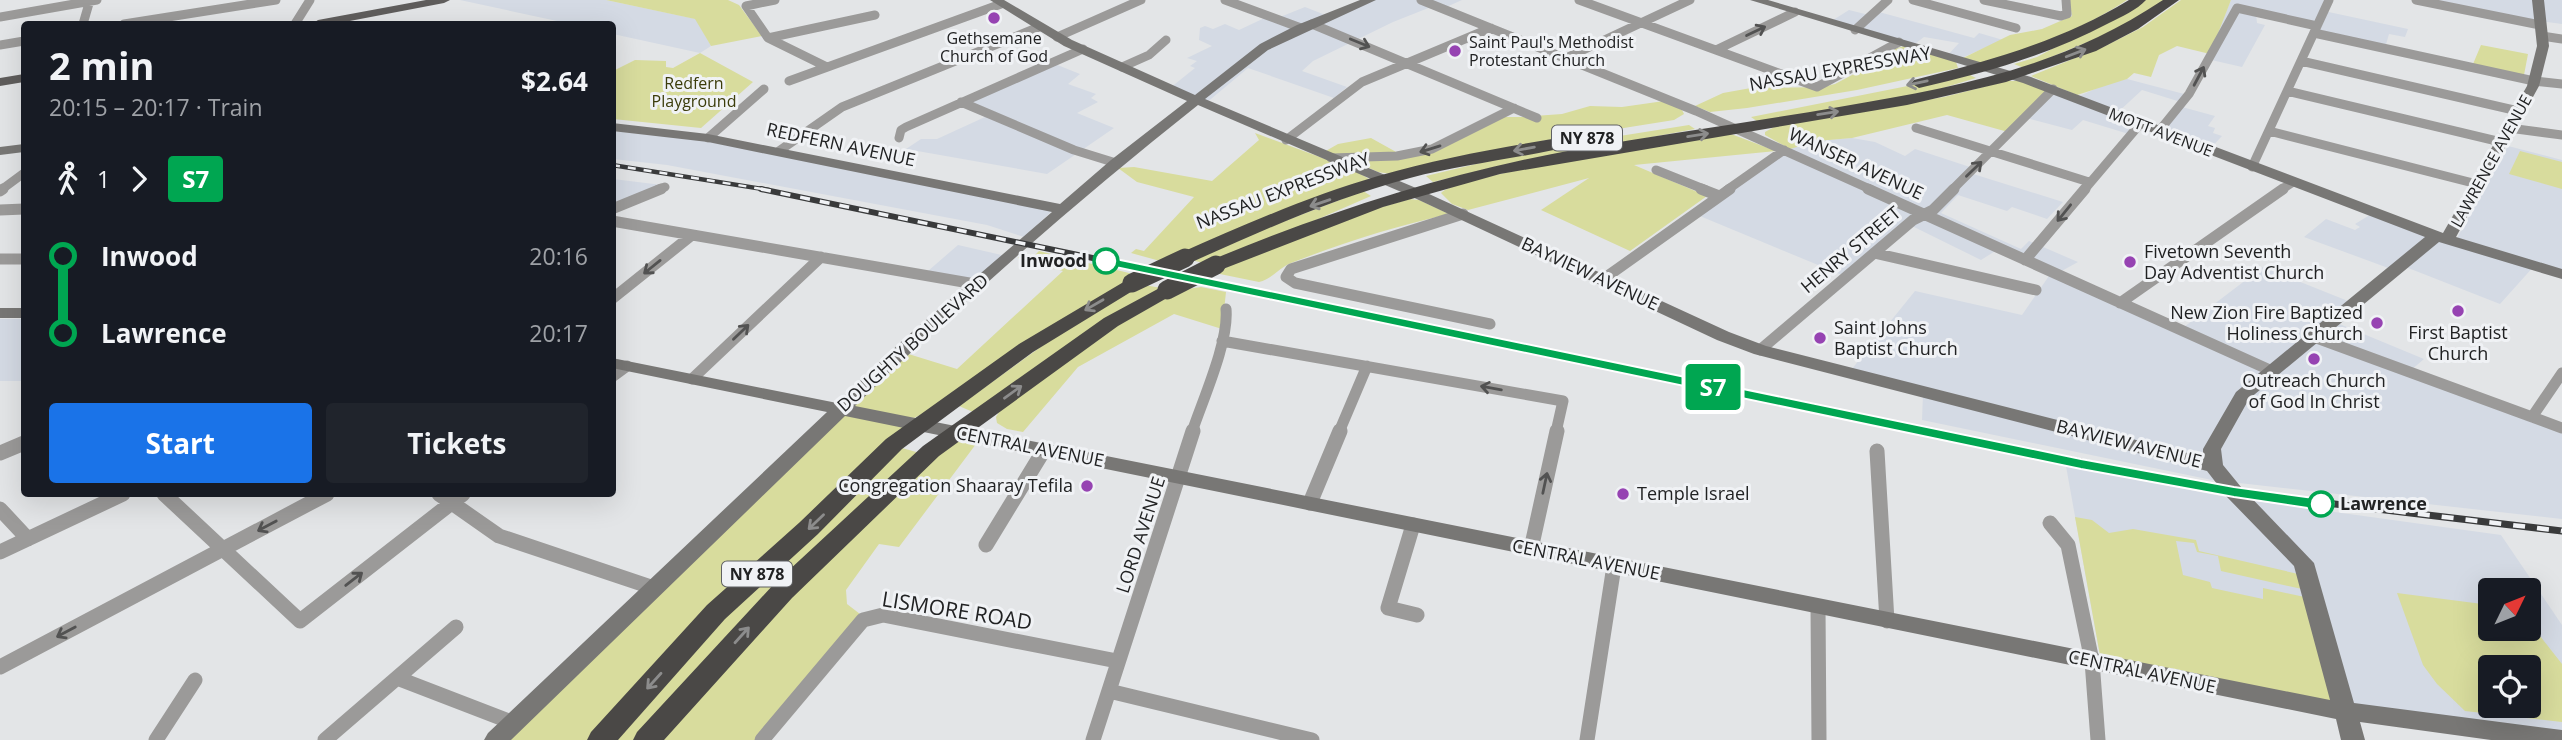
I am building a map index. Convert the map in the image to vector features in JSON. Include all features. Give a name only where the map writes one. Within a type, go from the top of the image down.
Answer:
[{"type":"highway","name":"NASSAU EXPRESSWAY","points":[[601,740],[716,612],[809,528],[894,444],[918,424],[1059,325],[1132,283],[1273,219],[1384,180],[1518,150],[1899,87],[1983,67],[2074,36],[2139,0]]},
{"type":"highway","name":"NY 878","points":[[647,740],[783,591],[931,451],[1111,322],[1216,265],[1294,231],[1411,191],[1525,164],[1905,100],[2011,75],[2109,38],[2172,0]]},
{"type":"main road","points":[[334,21],[444,0]]},
{"type":"main road","points":[[0,82],[21,78]]},
{"type":"street","points":[[0,17],[93,0]]},
{"type":"street","points":[[84,21],[93,0]]},
{"type":"street","points":[[141,21],[247,2],[276,0]]},
{"type":"street","points":[[297,21],[310,0]]},
{"type":"street","points":[[775,0],[746,6],[768,38],[827,67]]},
{"type":"street","points":[[1057,37],[1140,0]]},
{"type":"street","points":[[1225,0],[1307,26],[1407,63],[1537,118]]},
{"type":"street","name":"DOUGHTY BOULEVARD","points":[[496,740],[839,409],[1061,209],[1264,47],[1370,0]]},
{"type":"street","name":"WANSER AVENUE","points":[[1421,0],[1737,128],[2272,371]]},
{"type":"street","points":[[1579,0],[1817,87],[1899,42]]},
{"type":"street","points":[[1566,58],[1690,0]]},
{"type":"street","name":"MOTT AVENUE","points":[[1756,0],[2053,89],[2293,183],[2441,237],[2562,275]]},
{"type":"street","points":[[1855,30],[1888,0]]},
{"type":"street","points":[[1913,0],[2015,28]]},
{"type":"street","points":[[1984,0],[2058,16],[2067,14],[2066,0]]},
{"type":"street","points":[[2252,167],[2329,0]]},
{"type":"street","points":[[2416,0],[2541,30],[2562,39]]},
{"type":"street","name":"LAWRENCE AVENUE","points":[[2214,466],[2211,449],[2242,396],[2441,237],[2477,184],[2534,81],[2542,54],[2538,0]]},
{"type":"street","points":[[789,81],[999,2]]},
{"type":"street","name":"BAYVIEW AVENUE","points":[[999,2],[1039,27],[1083,49],[1286,140],[1463,214],[1602,280],[1760,350],[2214,466]]},
{"type":"street","points":[[2159,131],[2189,94],[2214,45],[2237,9],[2534,81],[2562,84]]},
{"type":"street","points":[[1716,50],[1795,12]]},
{"type":"street","points":[[768,38],[875,15]]},
{"type":"street","points":[[779,151],[833,112],[1039,27]]},
{"type":"street","points":[[1286,140],[1362,82],[1491,28]]},
{"type":"street","points":[[1122,66],[1149,55],[1166,40]]},
{"type":"street","points":[[0,45],[21,42]]},
{"type":"street","points":[[899,138],[904,128],[1083,49]]},
{"type":"street","points":[[2301,61],[2518,111]]},
{"type":"street","points":[[708,138],[764,89]]},
{"type":"street","name":"HENRY STREET","points":[[1760,350],[1874,253],[1933,209],[2053,89]]},
{"type":"street","points":[[2287,91],[2501,142]]},
{"type":"street","points":[[961,102],[1074,150],[1116,163]]},
{"type":"street","points":[[1331,158],[1397,156],[1432,149],[1514,108]]},
{"type":"street","points":[[2025,260],[2140,124]]},
{"type":"street","points":[[1930,126],[1911,129],[2089,182]]},
{"type":"street","name":"REDFERN AVENUE","points":[[616,127],[708,138],[779,151],[1061,209]]},
{"type":"street","points":[[2509,128],[2562,135]]},
{"type":"street","points":[[2269,131],[2477,184]]},
{"type":"street","points":[[0,151],[21,148]]},
{"type":"street","points":[[1602,280],[1784,150]]},
{"type":"street","points":[[1656,170],[1719,196]]},
{"type":"street","points":[[0,191],[21,175]]},
{"type":"street","points":[[2120,303],[2293,183]]},
{"type":"street","points":[[616,207],[665,187]]},
{"type":"street","points":[[0,210],[21,209]]},
{"type":"street","points":[[1463,214],[1381,238],[1291,269],[1286,277],[1295,283],[1490,324]]},
{"type":"street","points":[[616,221],[975,284]]},
{"type":"street","points":[[616,296],[692,234]]},
{"type":"street","points":[[1874,253],[2036,290]]},
{"type":"street","points":[[692,379],[821,257]]},
{"type":"street","points":[[0,259],[21,259]]},
{"type":"street","name":"LORD AVENUE","points":[[1093,740],[1223,341],[1227,321],[1226,309]]},
{"type":"street","points":[[0,313],[21,313]]},
{"type":"street","points":[[2314,337],[2562,428]]},
{"type":"street","points":[[1223,341],[1563,401],[1531,549]]},
{"type":"street","points":[[1310,503],[1367,366]]},
{"type":"street","name":"CENTRAL AVENUE","points":[[617,369],[692,379],[2346,713],[2548,739]]},
{"type":"street","points":[[2532,417],[2562,373]]},
{"type":"street","points":[[0,453],[21,444]]},
{"type":"street","points":[[986,545],[1044,450]]},
{"type":"street","points":[[1877,451],[1887,621]]},
{"type":"street","points":[[2214,466],[2234,492],[2304,563],[2353,740]]},
{"type":"street","points":[[0,552],[117,497]]},
{"type":"street","points":[[166,497],[300,621],[451,497],[499,536],[653,588]]},
{"type":"street","points":[[0,667],[321,497]]},
{"type":"street","points":[[0,509],[28,539]]},
{"type":"street","points":[[2050,523],[2068,545],[2092,662],[2098,740]]},
{"type":"street","points":[[1413,525],[1388,608],[1417,615]]},
{"type":"street","points":[[1587,740],[1614,566]]},
{"type":"street","points":[[1818,607],[1819,740]]},
{"type":"street","name":"LISMORE ROAD","points":[[762,740],[863,620],[873,616],[883,615],[1117,661]]},
{"type":"street","points":[[325,740],[456,626]]},
{"type":"street","points":[[397,678],[514,723]]},
{"type":"street","points":[[156,740],[195,681]]},
{"type":"street","points":[[1109,691],[1312,740]]},
{"type":"shaded area","points":[[460,0],[606,0],[696,19],[711,46],[700,53],[616,35],[616,21],[557,21]]},
{"type":"shaded area","points":[[1365,0],[1462,0],[1444,8],[1436,5],[1393,22],[1313,61],[1302,71],[1347,87],[1334,98],[1248,68],[1205,104],[1170,88],[1195,68],[1190,66],[1197,61],[1187,58],[1212,46],[1199,40],[1200,28],[1205,26],[1213,29],[1225,24],[1239,30],[1273,14],[1280,17],[1305,7],[1328,16]]},
{"type":"shaded area","points":[[2231,0],[2327,0],[2324,11],[2408,29],[2405,37],[2389,34],[2385,48],[2315,32],[2318,26],[2256,13],[2257,23],[2265,25],[2242,67],[2207,59]]},
{"type":"shaded area","points":[[2417,0],[2562,0],[2562,24],[2540,21]]},
{"type":"shaded area","points":[[1849,10],[1873,16],[1879,12],[1974,38],[1979,33],[2003,40],[1959,59],[1947,56],[1959,43],[1924,37],[1912,46],[1830,22]]},
{"type":"shaded area","points":[[1055,64],[1080,74],[1068,84],[1096,94],[1091,98],[1098,102],[1077,113],[1114,128],[1047,174],[906,149],[921,139],[937,139],[985,117],[960,105]]},
{"type":"shaded area","points":[[2127,79],[2188,95],[2184,103],[2142,90],[2116,114],[2142,124],[2132,135],[2083,120],[2072,130],[2023,117],[2048,88],[2075,98],[2106,84]]},
{"type":"shaded area","points":[[2182,107],[2215,116],[2208,126],[2215,128],[2213,133],[2222,136],[2208,151],[2158,131]]},
{"type":"shaded area","points":[[616,131],[702,140],[1053,210],[1024,237],[987,225],[667,165],[616,159]]},
{"type":"shaded area","points":[[1852,138],[1875,142],[1905,156],[1915,149],[1973,168],[1970,173],[2063,202],[2047,219],[2012,207],[2007,211],[1958,195],[1941,213],[2021,249],[2029,241],[2078,262],[2058,273],[2180,330],[2263,267],[2348,301],[2325,318],[2424,359],[2410,371],[2562,427],[2562,519],[2212,480],[1922,420],[1923,394],[1847,375],[1915,291],[2022,315],[2051,273],[2000,248],[1981,260],[1910,225],[1847,277],[1695,214],[1784,150],[1817,141]]},
{"type":"shaded area","points":[[2508,146],[2562,160],[2562,272],[2535,265],[2500,304],[2398,264],[2391,269],[2304,237],[2326,219],[2355,230],[2360,227],[2355,224],[2373,213],[2456,240]]},
{"type":"shaded area","points":[[616,179],[662,185],[616,204]]},
{"type":"shaded area","points":[[958,245],[1006,256],[979,280],[928,271]]},
{"type":"shaded area","points":[[0,319],[21,319],[21,381],[0,381]]},
{"type":"shaded area","points":[[2066,466],[2226,497],[2501,535],[2530,578],[2478,578],[2478,641],[2541,641],[2541,594],[2562,625],[2562,735],[2338,708],[2101,661]]},
{"type":"green space","points":[[606,0],[728,0],[739,5],[762,36],[711,46],[695,19]]},
{"type":"green space","points":[[2069,0],[2127,0],[2095,19],[2038,46],[1983,62],[1961,59],[2010,35],[2042,29],[2072,16]]},
{"type":"green space","points":[[2144,0],[2166,0],[2132,24],[2024,68],[2014,64],[2037,57]]},
{"type":"green space","points":[[2181,0],[2231,0],[2210,54],[2177,46],[2159,55],[2151,77],[2134,73],[2127,79],[2077,95],[2031,76],[2105,46],[2143,27]]},
{"type":"green space","points":[[2481,45],[2528,54],[2524,75],[2473,64]]},
{"type":"green space","points":[[1904,46],[1956,62],[1958,68],[1857,90],[1747,108],[1710,112],[1695,106],[1723,93],[1751,88],[1823,87],[1835,84],[1869,66],[1891,50]]},
{"type":"green space","name":"Redfern Playground","points":[[700,53],[753,82],[701,128],[616,119],[616,70],[635,60],[666,61],[666,67],[673,68]]},
{"type":"green space","points":[[1968,74],[1976,78],[1923,94],[1758,122],[1751,117]]},
{"type":"green space","points":[[2007,81],[2023,81],[2046,91],[2008,132],[1947,115],[1852,138],[1817,141],[1790,149],[1765,135],[1765,132],[1776,126],[1944,97]]},
{"type":"green space","points":[[1664,101],[1682,110],[1684,114],[1674,120],[1542,141],[1391,174],[1378,172],[1354,161],[1396,159],[1501,117],[1562,114],[1590,106],[1622,107]]},
{"type":"green space","points":[[1689,125],[1695,129],[1507,164],[1433,182],[1426,176],[1538,149]]},
{"type":"green space","points":[[1255,133],[1352,169],[1369,179],[1160,261],[1131,253],[1136,249],[1144,251],[1194,197],[1137,182],[1118,168],[1134,167],[1212,181],[1259,140]]},
{"type":"green space","points":[[1731,134],[1776,151],[1634,165],[1707,196],[1630,251],[1541,210],[1589,178],[1468,210],[1452,204],[1441,193],[1457,185],[1529,168]]},
{"type":"green space","points":[[1371,138],[1398,153],[1345,156],[1324,152],[1338,144]]},
{"type":"green space","points":[[2520,151],[2562,162],[2562,189],[2509,174]]},
{"type":"green space","points":[[1363,191],[1371,196],[1213,265],[1186,259]]},
{"type":"green space","points":[[1410,199],[1419,200],[1449,214],[1330,249],[1287,265],[1259,282],[1215,273],[1304,229]]},
{"type":"green space","points":[[1039,251],[1129,273],[1131,274],[1123,280],[1131,282],[914,418],[842,409],[902,352],[957,369],[1063,271],[1018,258],[1022,253],[1035,255]]},
{"type":"green space","points":[[1139,284],[1161,288],[973,412],[959,406],[1078,320]]},
{"type":"green space","points":[[1201,287],[1226,292],[1222,329],[1174,314],[1078,367],[1023,432],[1007,429],[997,423],[996,417],[1002,407],[1126,319],[1174,291]]},
{"type":"green space","points":[[840,410],[907,426],[595,740],[499,740]]},
{"type":"green space","points":[[952,439],[979,440],[899,547],[879,544],[846,590],[847,604],[860,614],[756,740],[650,740],[782,595]]},
{"type":"green space","points":[[902,448],[927,455],[642,740],[610,740],[653,685]]},
{"type":"green space","points":[[2075,517],[2092,520],[2109,533],[2133,529],[2196,540],[2199,551],[2307,576],[2311,591],[2221,571],[2218,556],[2197,552],[2194,543],[2176,541],[2183,575],[2210,582],[2212,588],[2263,599],[2263,588],[2314,599],[2342,709],[2101,661]]},
{"type":"green space","points":[[2397,593],[2478,603],[2478,641],[2541,641],[2541,637],[2562,664],[2562,722],[2527,718],[2541,718],[2541,655],[2478,655],[2478,712],[2465,711],[2437,684],[2423,665]]},
{"type":"railway","points":[[616,166],[769,190]]},
{"type":"railway","points":[[761,189],[1929,432]]},
{"type":"railway","points":[[1921,431],[2234,492],[2562,531]]},
{"type":"train","name":"S7","points":[[1106,261],[2081,464],[2234,492],[2321,504]]},
{"type":"place","name":"Gethsemane Church of God","points":[[994,18]]},
{"type":"place","name":"Saint Paul's Methodist Protestant Church","points":[[1455,51]]},
{"type":"place","name":"Inwood","points":[[1106,261]]},
{"type":"place","name":"Fivetown Seventh Day Adventist Church","points":[[2130,262]]},
{"type":"place","name":"First Baptist Church","points":[[2458,311]]},
{"type":"place","name":"New Zion Fire Baptized Holiness Church","points":[[2377,323]]},
{"type":"place","name":"Saint Johns Baptist Church","points":[[1820,338]]},
{"type":"place","name":"Outreach Church of God In Christ","points":[[2314,359]]},
{"type":"place","name":"Congregation Shaaray Tefila","points":[[1087,486]]},
{"type":"place","name":"Temple Israel","points":[[1623,494]]},
{"type":"place","name":"Lawrence","points":[[2321,504]]}]
